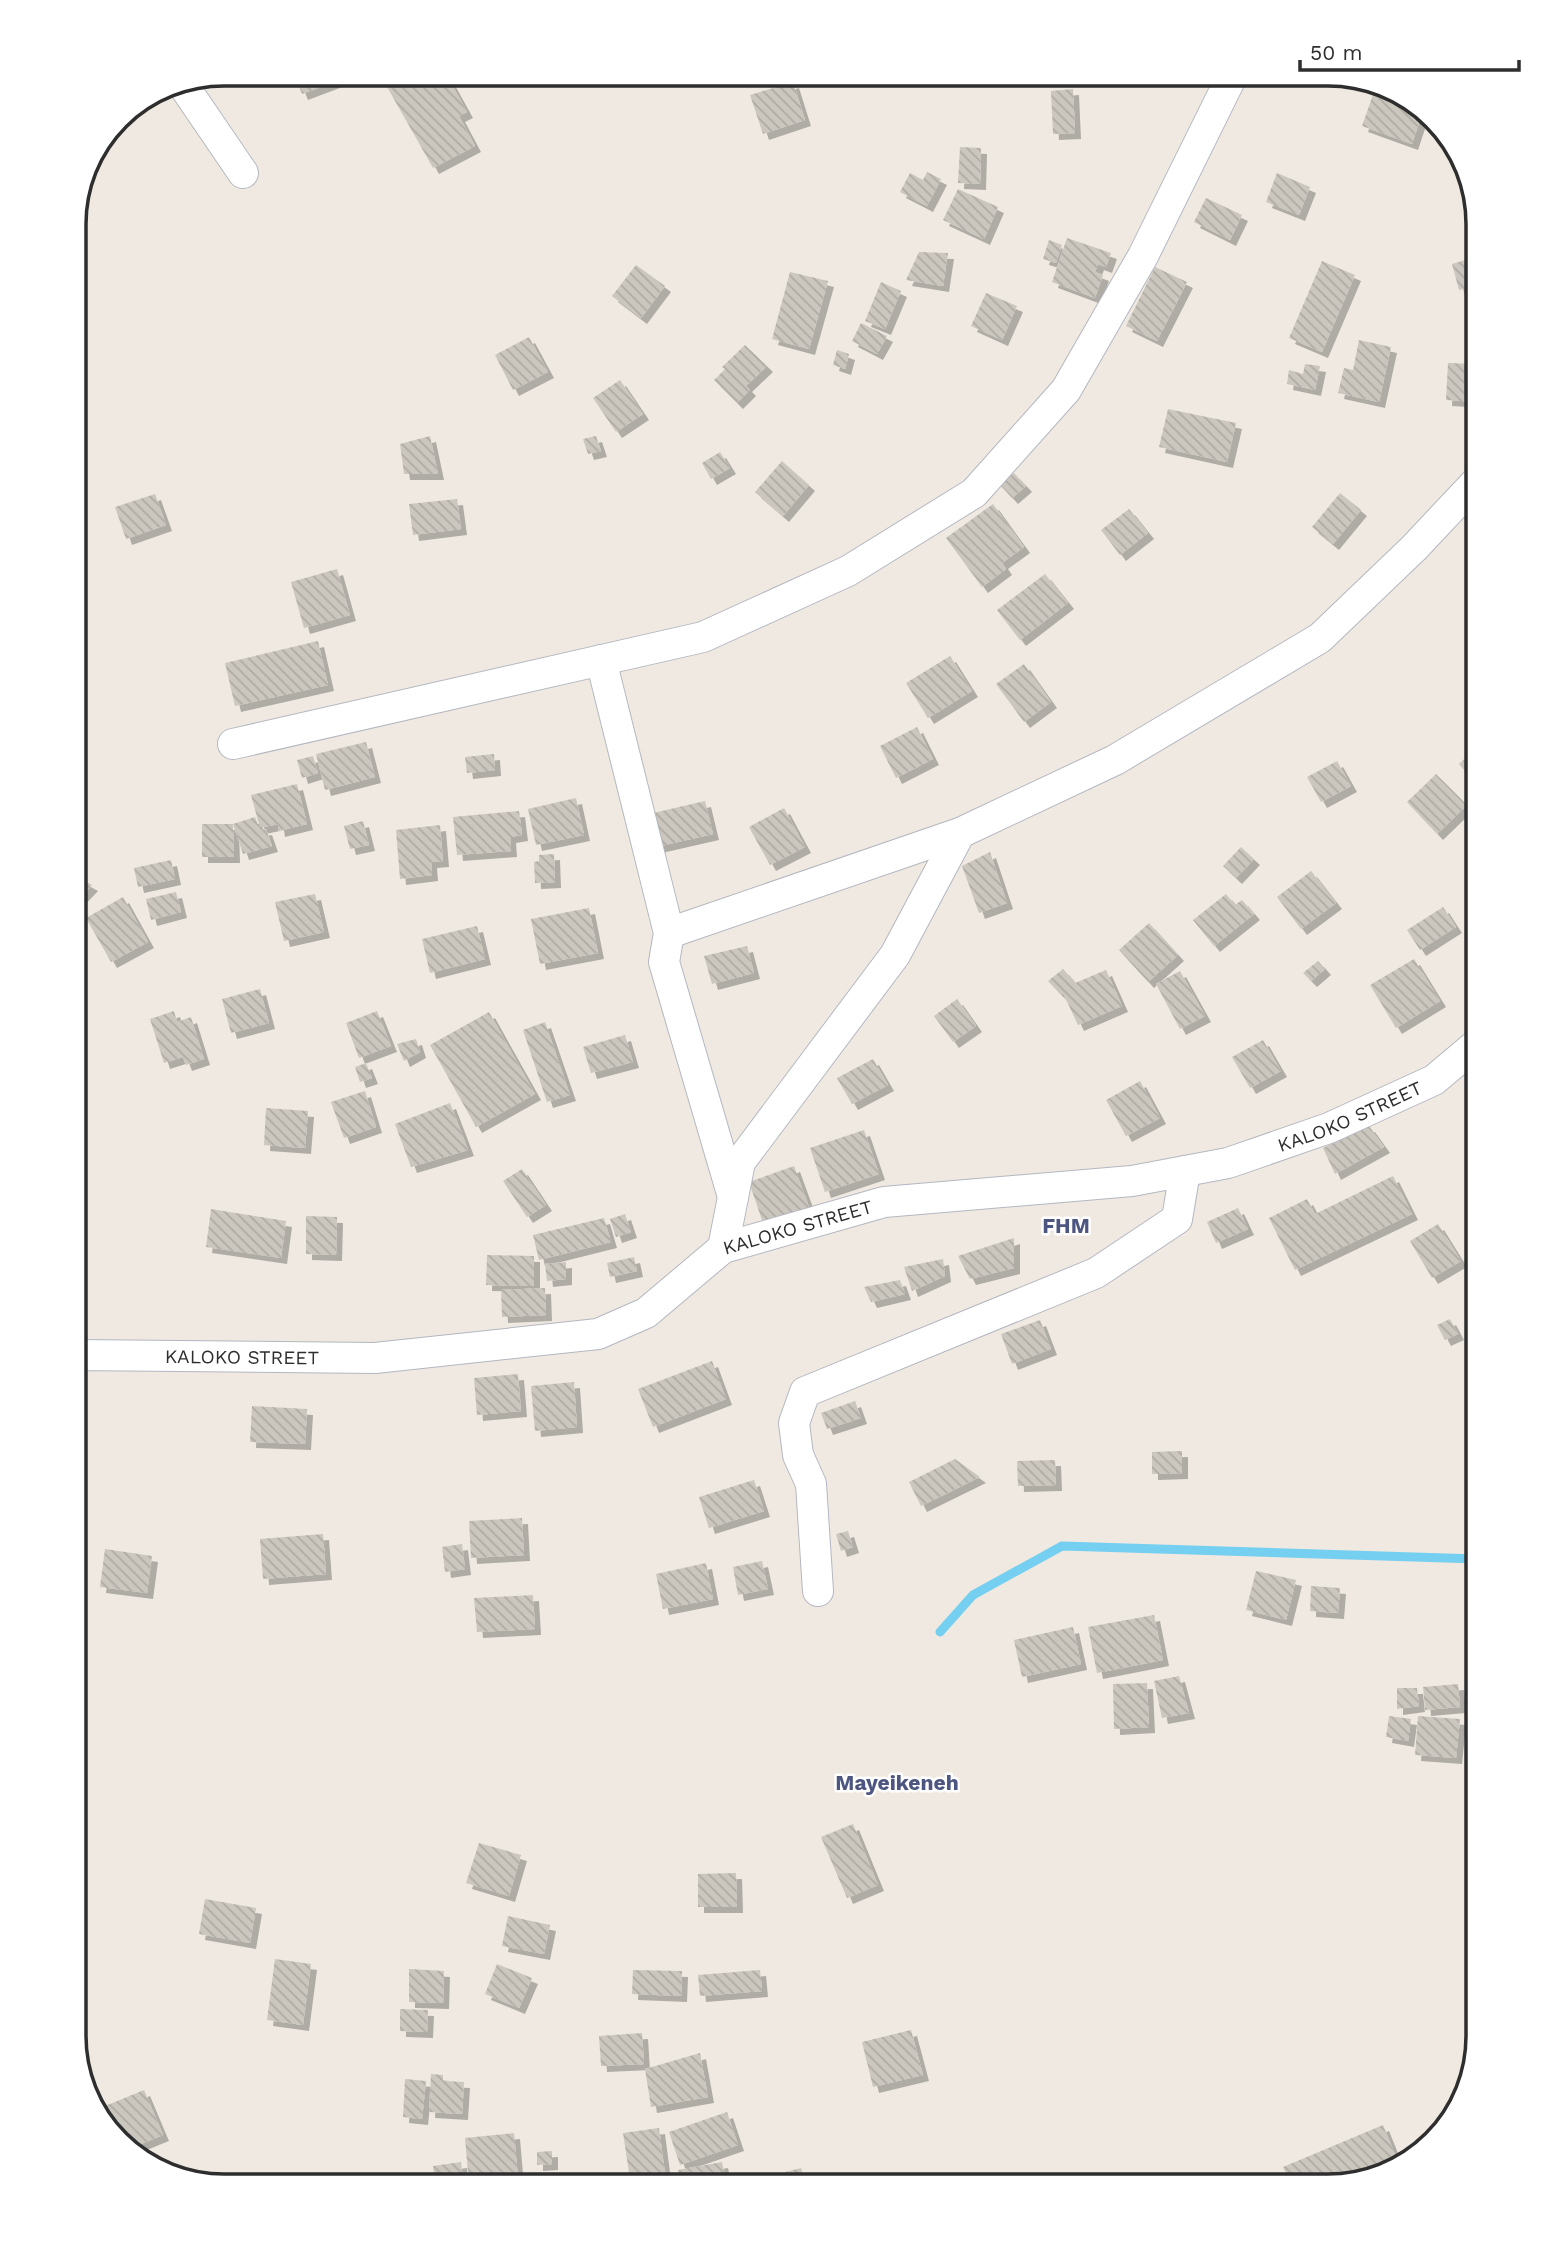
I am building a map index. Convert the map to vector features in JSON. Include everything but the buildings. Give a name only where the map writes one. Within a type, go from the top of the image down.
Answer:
[{"type":"street","points":[[233,744],[703,638],[848,570],[974,493],[1066,390],[1143,256],[1227,86]]},
{"type":"street","points":[[187,90],[243,173]]},
{"type":"street","points":[[669,933],[960,833],[1115,760],[1320,638],[1466,493]]},
{"type":"street","points":[[601,660],[669,933],[664,962],[733,1197]]},
{"type":"street","points":[[723,1248],[740,1162],[895,955],[960,833]]},
{"type":"street","name":"KALOKO STREET","points":[[86,1355],[375,1358],[598,1334],[646,1313],[723,1248],[884,1202],[1132,1181],[1228,1163],[1329,1128],[1434,1080],[1466,1054]]},
{"type":"street","points":[[818,1591],[811,1484],[798,1455],[794,1423],[805,1392],[1096,1273],[1177,1219],[1185,1171]]},
{"type":"waterway","points":[[940,1632],[973,1595],[1062,1546],[1466,1559]]},
{"type":"district","name":"FHM","points":[[1066,1225]]},
{"type":"district","name":"Mayeikeneh","points":[[897,1782]]}]
